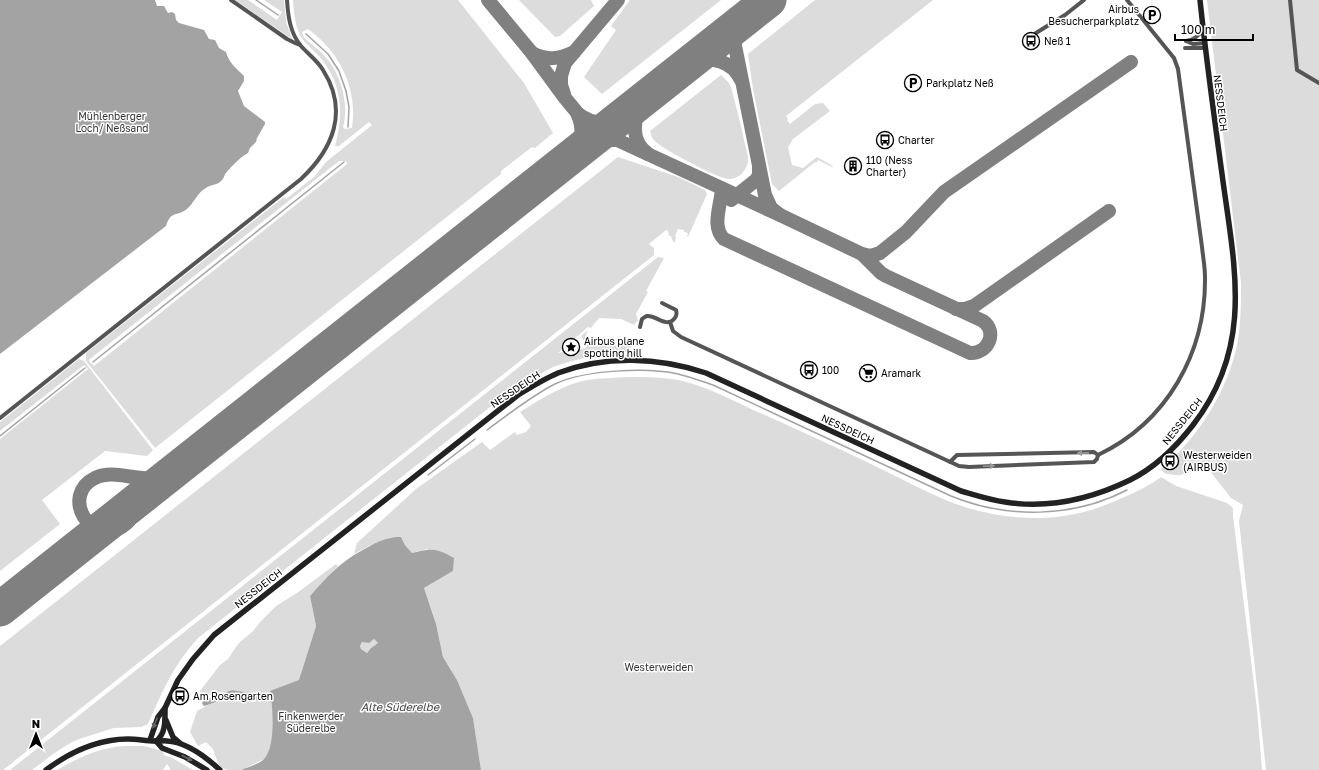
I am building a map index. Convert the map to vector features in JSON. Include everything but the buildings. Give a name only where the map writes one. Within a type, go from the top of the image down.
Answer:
[{"type":"street","points":[[231,0],[287,39],[294,43],[300,44]]},
{"type":"street","points":[[0,418],[283,194],[317,164],[325,152],[331,138],[335,122],[335,105],[332,90],[324,71],[294,35],[290,25],[287,0]]},
{"type":"street","points":[[1036,33],[1066,15],[1084,0]]},
{"type":"street","points":[[670,322],[673,331],[681,337],[959,466],[969,467],[1094,462],[1098,455],[1125,440],[1143,425],[1173,390],[1191,358],[1201,318],[1204,296],[1205,276],[1202,247],[1178,69],[1174,58],[1126,0]]},
{"type":"street","name":"NESSDEICH","points":[[153,741],[158,717],[165,708],[178,680],[193,658],[206,643],[224,627],[518,395],[548,377],[580,366],[629,360],[660,362],[706,373],[961,491],[998,501],[1021,504],[1042,504],[1078,499],[1114,487],[1144,472],[1177,445],[1198,419],[1210,401],[1224,371],[1232,344],[1235,325],[1236,284],[1200,0]]},
{"type":"street","points":[[1290,0],[1297,70],[1319,83]]},
{"type":"street","points":[[1203,28],[1197,37],[1186,41],[1193,44],[1205,45]]},
{"type":"street","points":[[1185,48],[1205,45]]},
{"type":"street","points":[[640,327],[642,319],[646,316],[664,322],[670,322],[676,316],[676,310],[662,303]]},
{"type":"street","points":[[950,462],[957,455],[1094,452],[1098,455]]},
{"type":"street","name":"NESSDEICH","points":[[153,741],[162,734],[165,720],[165,708]]},
{"type":"street","points":[[165,720],[177,741],[202,755],[220,770]]},
{"type":"street","points":[[46,770],[68,756],[93,744],[118,740],[168,741],[184,745]]},
{"type":"street","points":[[153,741],[162,748],[186,757],[207,770]]},
{"type":"green space","points":[[235,0],[248,0],[277,20],[282,12],[264,0],[284,0],[286,22],[292,39]]},
{"type":"green space","points":[[293,0],[458,0],[524,83],[553,133],[535,148],[532,147],[501,171],[501,174],[155,448],[86,361],[86,353],[284,197],[286,199],[314,177],[326,162],[372,125],[369,122],[339,146],[335,146],[338,135],[340,113],[338,91],[330,71],[319,56],[301,37],[296,22]],"holes":[[[308,29],[329,49],[338,60],[344,72],[352,99],[352,128],[345,129],[343,127],[345,119],[345,102],[338,76],[329,61],[304,38],[302,32]],[[339,161],[346,161],[347,164],[94,366],[89,361]]]},
{"type":"green space","points":[[519,0],[591,0],[594,6],[560,36],[555,37]]},
{"type":"green space","points":[[630,0],[721,0],[602,94],[584,77],[616,30],[611,26]]},
{"type":"green space","points":[[815,0],[933,0],[786,116],[790,124],[815,104],[823,103],[830,111],[793,139],[788,147],[792,165],[803,168],[817,157],[833,166],[832,167],[818,160],[779,191],[772,184],[753,89],[748,54]]},
{"type":"green space","points":[[1207,0],[1319,0],[1319,770],[1266,770],[1239,521],[1243,505],[1231,498],[1203,462],[1196,464],[1183,474],[1179,475],[1164,473],[1161,469],[1199,429],[1218,397],[1232,363],[1237,345],[1239,329],[1241,283]]},
{"type":"green space","points":[[721,75],[731,87],[748,157],[748,162],[744,171],[733,179],[723,178],[692,164],[661,146],[652,137],[650,131]]},
{"type":"green space","points":[[618,157],[678,177],[705,190],[707,194],[688,237],[688,233],[684,232],[684,230],[678,229],[674,243],[671,237],[672,236],[669,236],[668,231],[666,230],[649,244],[654,248],[654,255],[3,770],[0,770],[0,646]]},
{"type":"green space","points":[[658,257],[664,258],[646,291],[648,292],[636,314],[638,321],[634,325],[621,319],[599,318],[591,328],[588,327],[558,353],[586,348],[587,346],[581,336],[588,330],[586,334],[590,341],[598,345],[633,346],[626,352],[604,353],[553,367],[518,386],[490,407],[198,638],[189,648],[175,669],[148,724],[141,727],[114,728],[82,738],[72,742],[53,754],[32,770],[10,770]]},
{"type":"green space","points":[[79,359],[84,361],[153,450],[147,456],[105,451],[42,500],[60,524],[0,571],[0,439],[88,369],[84,365],[0,431],[0,422]]},
{"type":"green space","name":"Westerweiden","points":[[628,377],[667,378],[705,388],[869,463],[938,497],[968,508],[989,513],[1010,517],[1030,518],[1072,514],[1113,502],[1143,488],[1161,477],[1176,486],[1227,503],[1233,508],[1257,709],[1262,770],[481,770],[473,718],[457,680],[443,657],[436,624],[424,588],[453,571],[427,549],[412,553],[405,545],[401,537],[371,545],[354,554],[357,543],[416,489],[482,442],[490,450],[515,432],[517,435],[526,432],[531,426],[520,412],[536,402],[560,389],[578,382],[592,379]]},
{"type":"green space","points":[[336,564],[338,566],[310,596],[316,626],[301,674],[353,667],[264,759],[241,770],[228,770],[222,768],[218,763],[213,749],[206,742],[198,746],[190,732],[197,711],[212,703],[229,698],[224,692],[199,696],[200,691],[220,665],[228,659],[238,644],[253,631],[276,606],[297,593]]},
{"type":"green space","points":[[374,639],[378,643],[367,653],[361,649],[360,646],[362,642]]},
{"type":"green space","points":[[124,746],[144,746],[163,751],[164,755],[193,770],[170,770],[167,764],[163,770],[57,770],[97,751]]},
{"type":"water","name":"Mühlenberger Loch/ Neßsand","points":[[0,0],[155,0],[157,6],[164,6],[168,13],[172,12],[175,14],[176,20],[179,23],[204,30],[209,39],[215,40],[219,48],[226,52],[231,62],[244,76],[244,81],[238,91],[244,106],[265,122],[265,124],[256,142],[250,148],[248,153],[233,165],[220,182],[203,190],[187,209],[172,216],[166,226],[0,354]]},
{"type":"water","name":"Alte Süderelbe","points":[[396,537],[401,537],[405,545],[412,553],[424,550],[434,550],[443,552],[454,558],[453,571],[424,588],[436,624],[443,657],[457,680],[473,718],[481,770],[241,770],[264,759],[268,753],[273,726],[270,691],[299,680],[316,626],[310,596],[346,560],[374,544]],"holes":[[[374,639],[378,643],[367,653],[361,649],[360,646],[362,642],[369,643]]]},
{"type":"waterway","points":[[256,0],[278,15]]},
{"type":"waterway","points":[[306,34],[328,54],[339,71],[346,91],[349,107],[348,127]]},
{"type":"waterway","points":[[93,362],[344,162]]},
{"type":"waterway","points":[[0,436],[85,368]]},
{"type":"waterway","points":[[487,430],[537,394],[567,379],[616,371],[633,370],[665,372],[682,375],[713,385],[951,496],[995,509],[1017,512],[1062,510],[1085,506],[1127,490]]},
{"type":"waterway","points":[[428,475],[475,439]]},
{"type":"waterway","points":[[205,703],[232,693],[278,700]]},
{"type":"taxiway","points":[[488,0],[532,53],[565,98],[589,127],[780,215],[771,208],[765,195],[734,41],[737,30],[742,22]]},
{"type":"taxiway","points":[[564,94],[561,85],[561,76],[565,63],[618,0]]},
{"type":"taxiway","points":[[532,53],[537,56],[558,58],[574,52]]},
{"type":"taxiway","points":[[692,61],[714,60],[726,64],[737,73],[741,80]]},
{"type":"taxiway","points":[[862,254],[871,256],[880,253],[906,232],[944,192],[1131,62]]},
{"type":"taxiway","points":[[642,101],[635,122],[635,129],[638,142],[648,154]]},
{"type":"taxiway","points":[[572,156],[576,151],[581,135],[581,124],[577,113],[592,121],[603,123],[619,119]]},
{"type":"taxiway","points":[[587,144],[598,141],[614,140]]},
{"type":"taxiway","points":[[731,200],[756,180],[759,175],[759,167]]},
{"type":"taxiway","points":[[722,189],[717,222],[720,234],[724,239],[970,353],[982,350],[989,342],[990,331],[983,321],[886,276],[862,254],[780,215]]},
{"type":"taxiway","points":[[956,309],[965,309],[974,306],[1109,211]]},
{"type":"taxiway","points":[[152,488],[141,499],[129,521],[123,526],[111,531],[100,530],[90,525],[80,506],[80,496],[85,486],[95,478],[110,475],[155,478],[173,472]]},
{"type":"runway","points":[[0,609],[769,0]]},
{"type":"place","name":"Airbus Besucherparkplatz","points":[[1152,15]]},
{"type":"place","name":"Neß 1","points":[[1031,41]]},
{"type":"place","name":"Parkplatz Neß","points":[[913,83]]},
{"type":"place","name":"Charter","points":[[885,140]]},
{"type":"place","name":"110 (Ness Charter)","points":[[853,166]]},
{"type":"place","name":"Airbus plane spotting hill","points":[[571,347]]},
{"type":"place","name":"100","points":[[809,370]]},
{"type":"place","name":"Aramark","points":[[868,373]]},
{"type":"place","name":"Westerweiden (AIRBUS)","points":[[1170,461]]},
{"type":"place","name":"Am Rosengarten","points":[[180,696]]},
{"type":"park label","name":"Finkenwerder Süderelbe","points":[[311,722]]}]
